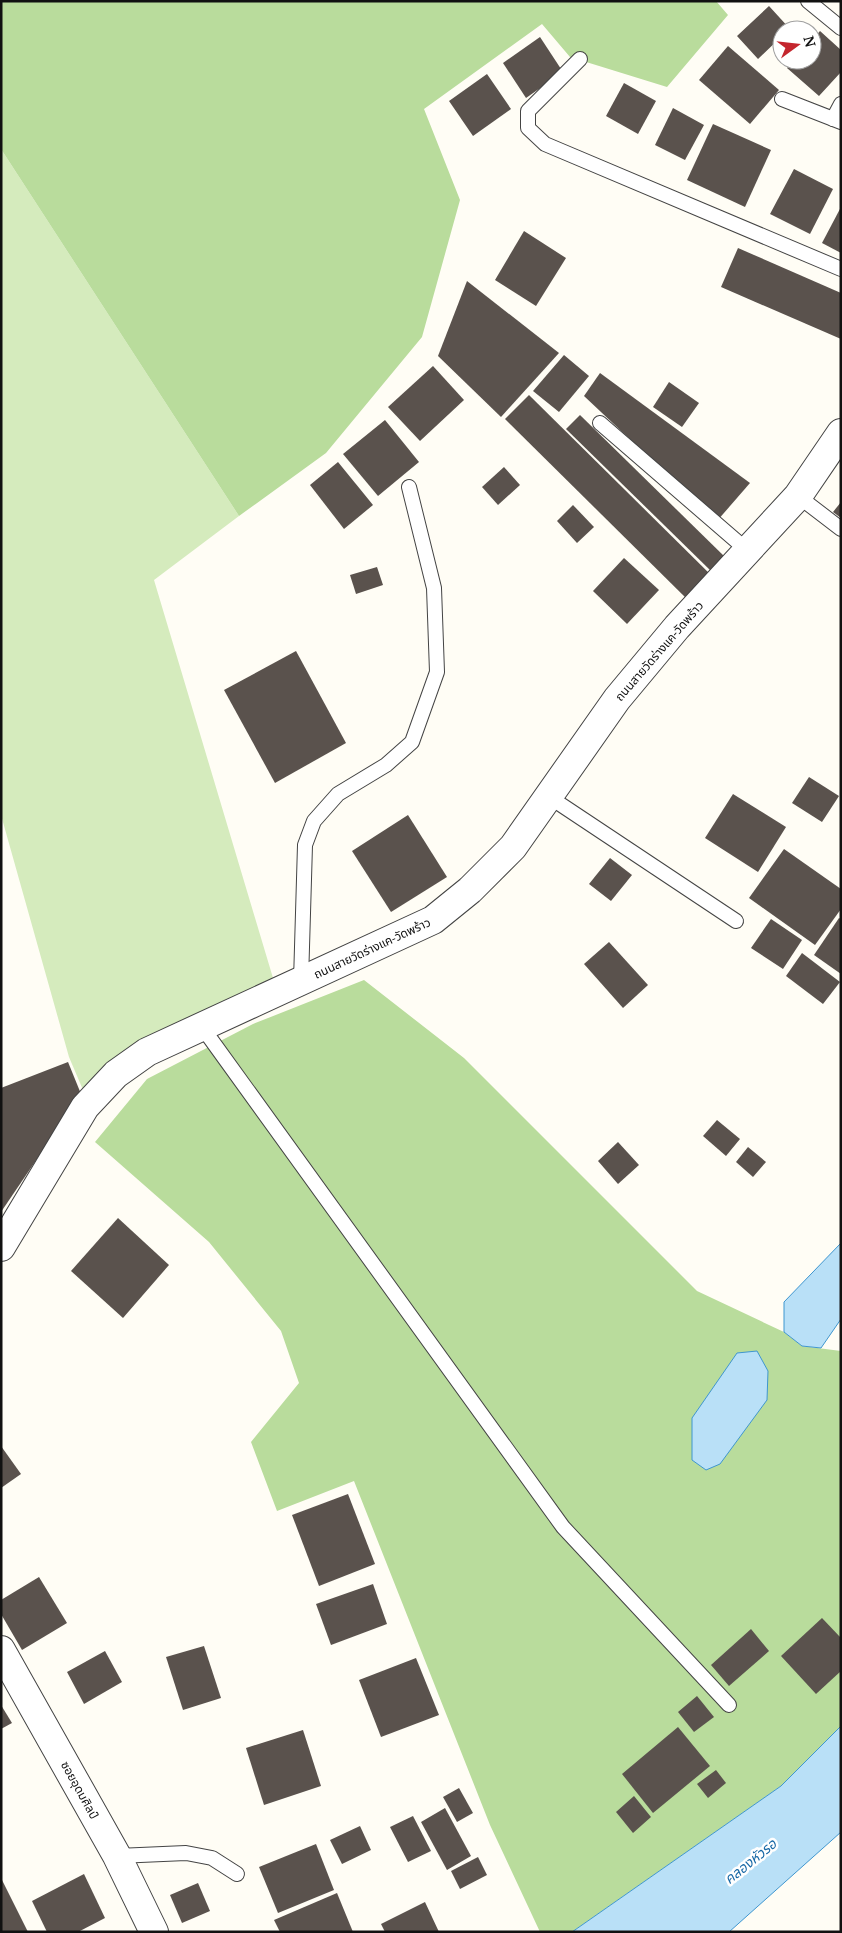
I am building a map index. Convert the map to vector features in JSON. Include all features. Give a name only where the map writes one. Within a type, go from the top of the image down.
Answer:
[{"type":"street","name":"ถนนสายวัดร่างแค-วัดพร้าว","points":[[1,1247],[85,1107],[116,1074],[147,1052],[433,920],[470,890],[513,847],[617,699],[677,627],[798,496],[841,433]]},
{"type":"street","name":"ซอยอุดมศิลป์","points":[[1,1650],[117,1856],[154,1932]]},
{"type":"lane","points":[[808,1],[841,28]]},
{"type":"lane","points":[[580,59],[528,111],[528,128],[545,144],[841,268]]},
{"type":"lane","points":[[782,99],[837,121],[841,104]]},
{"type":"lane","points":[[600,423],[748,551]]},
{"type":"lane","points":[[301,981],[305,845],[314,822],[338,794],[386,765],[412,742],[437,672],[434,588],[409,487]]},
{"type":"lane","points":[[798,496],[841,529]]},
{"type":"lane","points":[[548,796],[736,921]]},
{"type":"lane","points":[[202,1026],[563,1527],[729,1705]]},
{"type":"lane","points":[[117,1856],[186,1853],[212,1858],[238,1874]]},
{"type":"green space","points":[[1,1],[716,1],[728,15],[667,87],[570,57],[542,24],[424,109],[460,200],[422,337],[326,453],[239,516],[1,149]]},
{"type":"green space","points":[[1,149],[239,516],[154,580],[273,978],[124,1054],[83,1090],[69,1057],[1,815]]},
{"type":"green space","points":[[364,980],[464,1058],[697,1291],[784,1332],[802,1346],[841,1351],[841,1726],[781,1786],[572,1932],[540,1932],[490,1825],[354,1481],[277,1511],[251,1442],[299,1383],[281,1331],[209,1242],[95,1142],[147,1079],[253,1024]]},
{"type":"water","points":[[841,1243],[841,1319],[821,1348],[802,1346],[784,1332],[784,1302]]},
{"type":"water","points":[[757,1351],[768,1371],[767,1400],[720,1464],[706,1470],[692,1460],[692,1418],[737,1353]]},
{"type":"water","name":"คลองหัวรอ","points":[[841,1726],[841,1832],[729,1932],[572,1932],[781,1786]]},
{"type":"building","points":[[769,6],[782,20],[772,20],[772,46],[758,59],[737,36]]},
{"type":"building","points":[[822,33],[841,50],[841,72],[819,96],[789,70],[822,70]]},
{"type":"building","points":[[540,37],[563,72],[526,98],[503,63]]},
{"type":"building","points":[[728,46],[779,90],[750,124],[699,80]]},
{"type":"building","points":[[487,74],[511,109],[473,136],[449,101]]},
{"type":"building","points":[[624,83],[656,101],[638,134],[606,116]]},
{"type":"building","points":[[673,108],[704,125],[685,160],[655,145]]},
{"type":"building","points":[[713,124],[771,150],[745,207],[687,180]]},
{"type":"building","points":[[794,169],[833,189],[810,234],[770,214]]},
{"type":"building","points":[[841,207],[841,253],[822,243]]},
{"type":"building","points":[[524,231],[566,258],[536,306],[495,280]]},
{"type":"building","points":[[738,248],[841,293],[841,339],[721,287]]},
{"type":"building","points":[[467,281],[559,353],[501,417],[438,356]]},
{"type":"building","points":[[564,355],[589,376],[559,412],[533,391]]},
{"type":"building","points":[[433,366],[464,400],[420,441],[388,407]]},
{"type":"building","points":[[600,373],[750,483],[717,521],[584,396]]},
{"type":"building","points":[[669,382],[699,403],[682,427],[653,407]]},
{"type":"building","points":[[529,395],[715,579],[691,603],[505,419]]},
{"type":"building","points":[[580,415],[726,558],[712,572],[566,429]]},
{"type":"building","points":[[385,420],[419,462],[378,496],[343,454]]},
{"type":"building","points":[[338,462],[373,505],[344,529],[310,485]]},
{"type":"building","points":[[504,467],[520,485],[498,505],[482,487]]},
{"type":"building","points":[[841,502],[841,518],[833,512]]},
{"type":"building","points":[[573,505],[594,527],[577,543],[557,521]]},
{"type":"building","points":[[624,558],[659,590],[627,624],[593,591]]},
{"type":"building","points":[[377,567],[383,585],[356,594],[350,575]]},
{"type":"building","points":[[296,651],[346,743],[275,783],[224,690]]},
{"type":"building","points":[[809,777],[839,796],[822,822],[792,803]]},
{"type":"building","points":[[733,794],[786,827],[758,872],[705,838]]},
{"type":"building","points":[[408,815],[447,877],[391,912],[352,851]]},
{"type":"building","points":[[784,849],[841,889],[841,909],[815,945],[749,898]]},
{"type":"building","points":[[610,858],[632,875],[611,901],[589,884]]},
{"type":"building","points":[[839,918],[841,919],[841,974],[814,955]]},
{"type":"building","points":[[771,919],[802,940],[783,969],[751,948]]},
{"type":"building","points":[[609,942],[648,985],[623,1008],[584,964]]},
{"type":"building","points":[[802,953],[840,982],[823,1004],[786,976]]},
{"type":"building","points":[[68,1062],[81,1094],[1,1212],[1,1088]]},
{"type":"building","points":[[717,1120],[740,1139],[726,1156],[703,1136]]},
{"type":"building","points":[[618,1142],[639,1165],[618,1184],[598,1161]]},
{"type":"building","points":[[748,1147],[766,1162],[753,1177],[736,1162]]},
{"type":"building","points":[[118,1218],[169,1265],[123,1318],[71,1271]]},
{"type":"building","points":[[1,1446],[21,1474],[1,1488]]},
{"type":"building","points":[[348,1494],[375,1564],[319,1586],[292,1515]]},
{"type":"building","points":[[39,1577],[67,1623],[22,1650],[1,1614],[1,1600]]},
{"type":"building","points":[[373,1584],[387,1624],[331,1645],[316,1604]]},
{"type":"building","points":[[822,1618],[841,1638],[841,1671],[816,1694],[781,1656]]},
{"type":"building","points":[[751,1629],[769,1651],[729,1686],[711,1665]]},
{"type":"building","points":[[204,1646],[221,1698],[183,1710],[166,1657]]},
{"type":"building","points":[[105,1651],[122,1682],[84,1704],[67,1672]]},
{"type":"building","points":[[416,1658],[439,1715],[381,1737],[359,1680]]},
{"type":"building","points":[[697,1696],[714,1717],[694,1732],[678,1712]]},
{"type":"building","points":[[1,1705],[12,1723],[1,1729]]},
{"type":"building","points":[[678,1727],[710,1766],[653,1813],[622,1774]]},
{"type":"building","points":[[303,1730],[321,1786],[264,1805],[246,1748]]},
{"type":"building","points":[[716,1770],[726,1783],[708,1798],[697,1784]]},
{"type":"building","points":[[459,1788],[473,1813],[457,1822],[443,1797]]},
{"type":"building","points":[[634,1796],[651,1817],[633,1833],[616,1812]]},
{"type":"building","points":[[445,1808],[471,1856],[447,1870],[421,1822]]},
{"type":"building","points":[[413,1816],[431,1851],[408,1862],[390,1827]]},
{"type":"building","points":[[360,1826],[371,1850],[342,1864],[330,1840]]},
{"type":"building","points":[[316,1844],[334,1890],[278,1913],[259,1867]]},
{"type":"building","points":[[478,1857],[487,1875],[460,1889],[451,1871]]},
{"type":"building","points":[[84,1874],[105,1918],[78,1932],[47,1932],[32,1901]]},
{"type":"building","points":[[1,1878],[28,1932],[1,1932]]},
{"type":"building","points":[[198,1883],[210,1911],[182,1923],[170,1895]]},
{"type":"building","points":[[337,1893],[353,1932],[280,1932],[274,1920]]},
{"type":"building","points":[[425,1902],[439,1932],[385,1932],[381,1924]]}]
